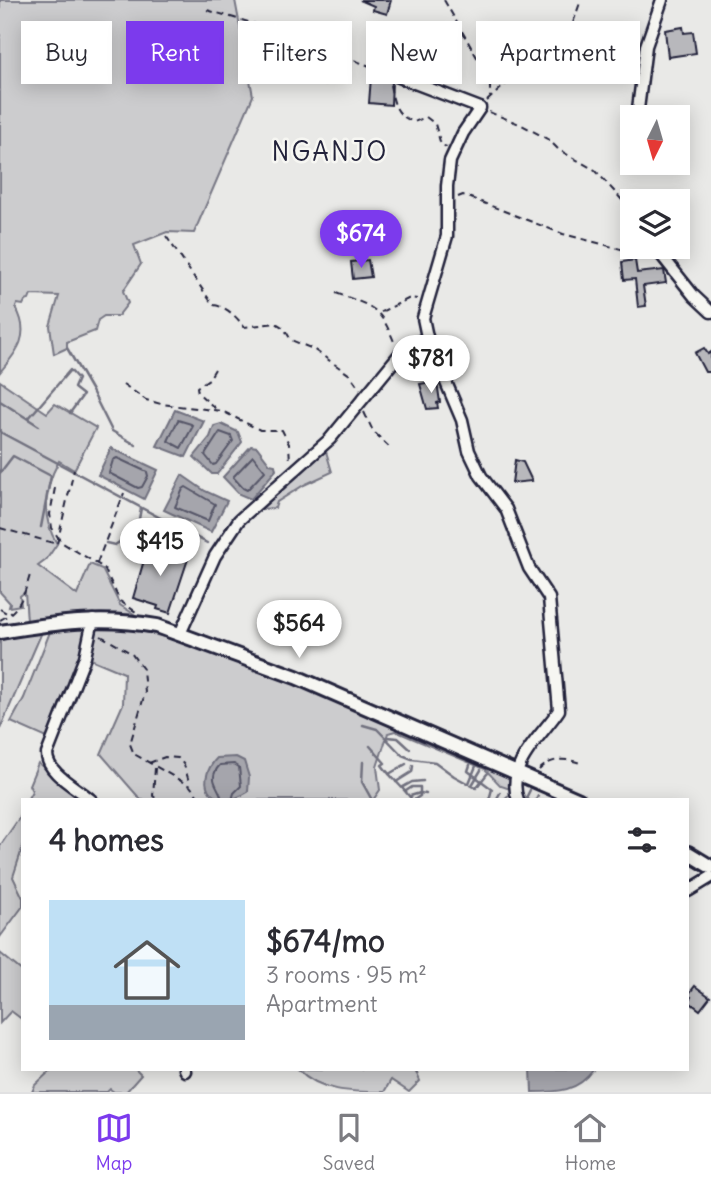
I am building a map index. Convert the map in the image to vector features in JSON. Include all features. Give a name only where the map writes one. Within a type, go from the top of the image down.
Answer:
[{"type":"street","points":[[639,105],[646,46],[662,0]]},
{"type":"street","points":[[417,84],[480,108],[455,150],[448,173],[447,236],[423,318],[432,357],[462,420],[469,452],[481,476],[506,509],[529,568],[549,598],[559,710],[540,733],[517,772],[515,789],[517,798]]},
{"type":"street","points":[[664,259],[694,296],[711,312]]},
{"type":"street","points":[[180,634],[215,556],[239,520],[330,439],[399,355],[427,337]]},
{"type":"street","points":[[0,632],[49,623],[92,625],[135,622],[180,634],[296,677],[574,798]]},
{"type":"street","points":[[88,798],[52,769],[47,761],[47,754],[85,657],[92,625]]},
{"type":"street","points":[[689,854],[711,867]]},
{"type":"street","points":[[689,890],[711,877]]},
{"type":"path","points":[[444,0],[490,80],[490,98]]},
{"type":"path","points":[[581,0],[566,43],[508,82],[480,108],[522,125],[549,140],[559,150],[595,170],[620,198]]},
{"type":"path","points":[[207,10],[255,24],[366,65]]},
{"type":"path","points":[[389,84],[394,104],[403,118],[414,122],[426,117],[435,124],[441,145],[455,150]]},
{"type":"path","points":[[448,202],[463,195],[563,234],[620,250]]},
{"type":"path","points":[[166,236],[213,305],[220,306],[237,317],[244,327],[276,323],[284,328],[291,340],[313,349],[349,375],[362,399],[373,431],[389,447]]},
{"type":"path","points":[[336,293],[366,304],[380,313],[399,355]]},
{"type":"path","points":[[380,313],[410,298],[428,300]]},
{"type":"path","points":[[215,369],[209,379],[197,387],[198,393],[217,410]]},
{"type":"path","points":[[123,384],[146,400],[217,410],[260,430],[282,430],[289,444],[292,473]]},
{"type":"path","points":[[0,528],[57,544],[74,470]]},
{"type":"path","points":[[55,488],[50,514],[52,528],[61,542],[104,568],[120,601],[135,612]]},
{"type":"path","points":[[96,564],[124,493]]},
{"type":"path","points":[[0,620],[9,615],[24,595],[30,575]]},
{"type":"path","points":[[0,609],[9,615]]},
{"type":"path","points":[[92,625],[131,653],[143,669],[145,693],[130,744],[134,754],[190,786]]},
{"type":"path","points":[[149,764],[164,757],[178,758],[184,765],[190,786],[199,798]]},
{"type":"path","points":[[531,779],[542,766],[558,759],[570,759],[583,764]]},
{"type":"path","points":[[155,767],[153,796],[156,798]]},
{"type":"shaded area","points":[[0,0],[235,0],[239,21],[238,84],[251,84],[253,96],[194,233],[167,232],[134,245],[141,264],[123,291],[128,303],[118,316],[104,316],[98,320],[95,331],[67,342],[67,348],[54,354],[50,326],[59,296],[31,295],[23,305],[17,304],[22,335],[17,350],[0,372]]},
{"type":"shaded area","points":[[0,381],[47,413],[55,404],[96,428],[74,470],[59,461],[54,471],[46,502],[48,523],[57,544],[46,560],[38,566],[77,595],[90,564],[102,569],[120,605],[137,616],[99,614],[27,621],[25,592],[20,596],[21,605],[9,607],[10,603],[0,592]]},
{"type":"shaded area","points":[[325,448],[332,472],[277,502],[275,508],[261,509]]},
{"type":"shaded area","points":[[123,626],[179,641],[354,707],[511,776],[510,789],[501,786],[485,769],[395,731],[388,733],[377,767],[380,790],[374,798],[139,798],[101,754],[123,704],[124,673],[88,658],[96,627]]},
{"type":"shaded area","points":[[87,628],[81,661],[61,700],[47,738],[11,722],[24,698],[50,632]]},
{"type":"shaded area","points":[[42,632],[0,729],[0,640]]},
{"type":"shaded area","points":[[38,763],[80,798],[28,798],[32,791],[29,785]]},
{"type":"shaded area","points":[[21,815],[21,852],[13,877],[21,894],[21,909],[0,937],[0,846]]},
{"type":"shaded area","points":[[0,953],[21,970],[21,1018],[11,1011],[0,1023]]},
{"type":"shaded area","points":[[50,1071],[137,1071],[141,1075],[126,1092],[114,1092],[110,1089],[107,1092],[32,1092],[35,1085]]},
{"type":"shaded area","points":[[300,1071],[416,1071],[420,1081],[409,1092],[391,1080],[384,1092],[348,1091],[326,1086]]},
{"type":"water","points":[[175,410],[204,421],[186,457],[157,446]]},
{"type":"water","points":[[221,424],[238,432],[242,442],[217,474],[212,474],[194,457],[210,437],[214,426]]},
{"type":"water","points":[[251,446],[257,447],[270,464],[275,465],[276,470],[251,499],[239,494],[223,477]]},
{"type":"water","points":[[111,448],[158,470],[144,499],[98,475]]},
{"type":"water","points":[[182,475],[205,491],[227,501],[211,532],[164,510]]},
{"type":"water","points":[[236,757],[244,761],[249,777],[248,792],[236,798],[221,798],[210,793],[207,777],[217,758]]},
{"type":"water","points":[[531,1071],[592,1071],[581,1082],[567,1089],[532,1092]]},
{"type":"building","points":[[360,0],[391,0],[387,14],[373,10],[374,6]]},
{"type":"building","points":[[683,27],[684,33],[693,32],[696,53],[668,57],[665,30]]},
{"type":"building","points":[[370,84],[392,84],[391,105],[369,103]]},
{"type":"building","points":[[368,260],[371,277],[353,279],[351,262]]},
{"type":"building","points":[[635,260],[637,273],[664,270],[666,283],[643,286],[646,306],[638,307],[635,279],[624,280],[622,262]]},
{"type":"building","points":[[704,348],[708,354],[711,352],[711,372],[705,372],[695,353]]},
{"type":"building","points":[[437,382],[440,402],[437,403],[438,408],[427,409],[420,384]]},
{"type":"building","points":[[515,460],[523,462],[532,481],[512,483]]},
{"type":"building","points":[[149,543],[188,559],[170,613],[133,598]]},
{"type":"building","points":[[695,986],[710,997],[700,1010],[689,1002],[689,994]]},
{"type":"waterway","points":[[67,348],[112,431],[136,445]]},
{"type":"waterway","points":[[28,419],[70,370],[78,379],[74,388],[83,395],[70,413]]},
{"type":"waterway","points":[[0,401],[39,426]]},
{"type":"waterway","points":[[0,432],[207,543]]},
{"type":"waterway","points":[[0,473],[13,456],[51,476],[41,527]]},
{"type":"waterway","points":[[106,543],[115,545],[137,530],[141,508]]},
{"type":"waterway","points":[[363,725],[377,729],[402,755],[435,762],[476,788],[487,774]]},
{"type":"waterway","points":[[387,737],[398,738],[410,749]]},
{"type":"waterway","points":[[370,746],[385,763],[382,765],[410,798]]},
{"type":"waterway","points":[[363,762],[362,782],[371,798]]},
{"type":"waterway","points":[[389,774],[406,764]]},
{"type":"waterway","points":[[470,765],[468,771],[492,789],[490,798]]},
{"type":"waterway","points":[[396,782],[412,772],[413,766]]},
{"type":"waterway","points":[[469,783],[476,766]]},
{"type":"waterway","points":[[472,785],[481,770]]},
{"type":"waterway","points":[[403,787],[412,782],[423,781]]},
{"type":"waterway","points":[[406,791],[412,787],[420,787],[420,796],[417,798]]},
{"type":"waterway","points":[[526,798],[530,790]]},
{"type":"waterway","points":[[497,798],[500,793]]},
{"type":"waterway","points":[[410,796],[426,794]]},
{"type":"district","name":"NGANJO","points":[[330,152]]}]
